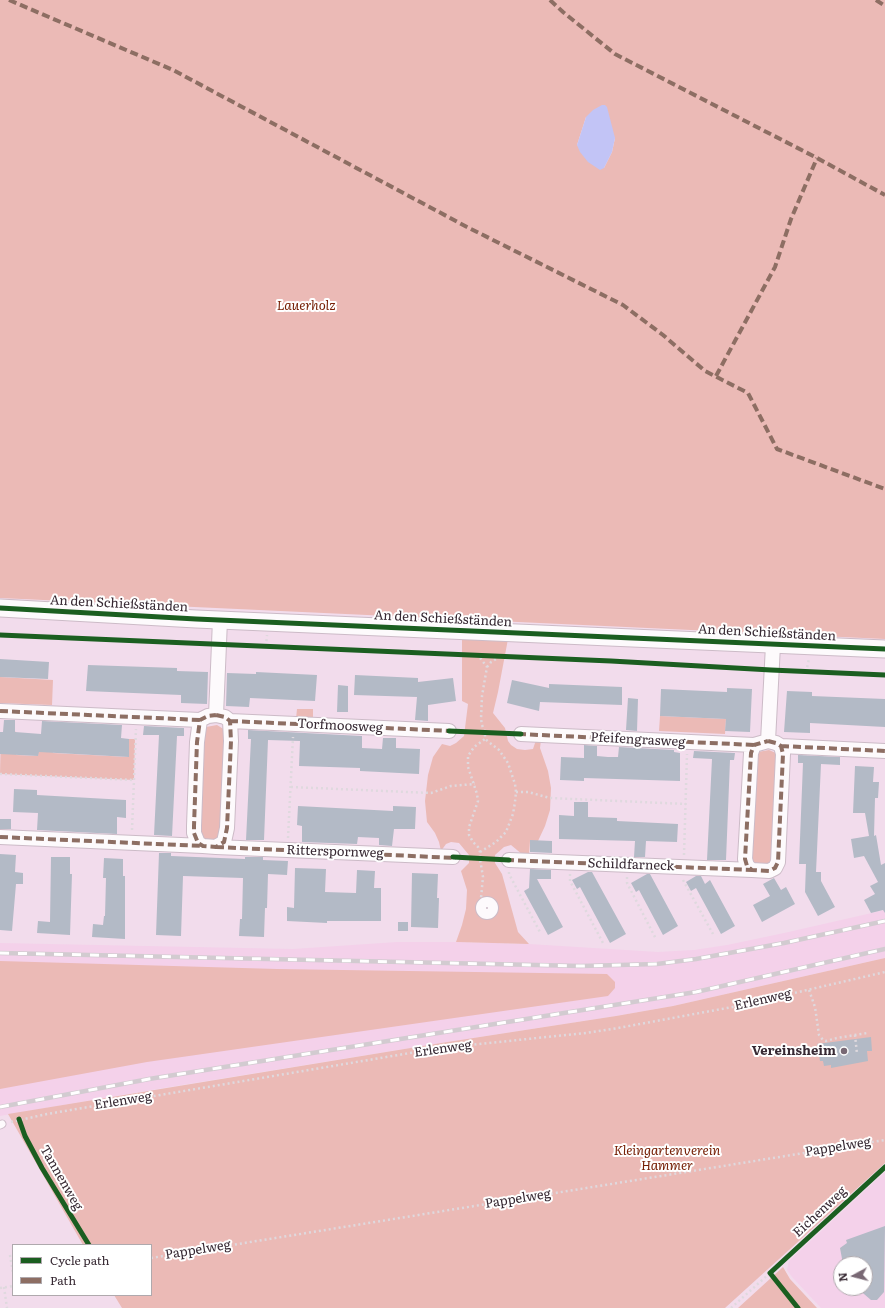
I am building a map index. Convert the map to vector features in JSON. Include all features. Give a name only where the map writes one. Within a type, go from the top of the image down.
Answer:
[{"type":"street","name":"An den Schießständen","points":[[0,608],[220,620],[885,649]]},
{"type":"street","points":[[216,715],[220,620]]},
{"type":"street","name":"Schildfarneck","points":[[509,860],[769,871],[775,868],[778,862],[783,754],[774,743],[773,645]]},
{"type":"street","points":[[0,711],[200,720],[208,716],[216,715],[225,717],[230,721],[231,741],[227,828],[224,842],[210,846],[196,839],[194,826],[197,742],[200,720]]},
{"type":"street","name":"Torfmoosweg","points":[[230,721],[449,731]]},
{"type":"street","name":"Pfeifengrasweg","points":[[521,734],[754,745]]},
{"type":"street","points":[[752,870],[747,866],[745,859],[751,753],[754,745],[774,743],[885,751]]},
{"type":"street","name":"Ritterspornweg","points":[[0,837],[453,857]]},
{"type":"path","points":[[258,646],[274,647]]},
{"type":"path","points":[[469,655],[509,657]]},
{"type":"path","points":[[476,655],[487,667]]},
{"type":"path","points":[[485,739],[485,732],[481,719],[482,696],[487,667],[501,656]]},
{"type":"path","points":[[799,672],[814,672]]},
{"type":"path","points":[[131,843],[136,718]]},
{"type":"path","points":[[287,850],[294,724]]},
{"type":"path","points":[[483,904],[481,898],[484,878],[480,852],[469,835],[469,827],[478,801],[478,794],[468,768],[468,756],[474,747],[485,739]]},
{"type":"path","points":[[480,852],[496,842],[506,832],[513,814],[516,792],[508,763],[499,750],[485,739]]},
{"type":"path","points":[[688,742],[683,881],[713,934]]},
{"type":"path","points":[[0,774],[134,780]]},
{"type":"path","points":[[291,787],[431,793],[451,786],[475,784]]},
{"type":"path","points":[[516,792],[528,792],[550,798],[686,804]]},
{"type":"path","points":[[509,860],[509,874],[541,934]]},
{"type":"path","points":[[570,863],[570,881],[603,943]]},
{"type":"path","points":[[627,865],[627,883],[656,939]]},
{"type":"path","points":[[808,990],[815,1007],[819,1035],[823,1040],[826,1041],[867,1034]]},
{"type":"path","points":[[855,1035],[857,1054]]},
{"type":"path","points":[[10,1255],[12,1267]]},
{"type":"path","points":[[731,1308],[771,1275],[775,1268]]},
{"type":"path","points":[[0,1288],[12,1286]]},
{"type":"path","points":[[4,1287],[7,1308]]},
{"type":"shaded area","points":[[885,910],[885,958],[673,1006],[151,1090],[0,1116],[0,943],[293,949],[397,942],[456,942],[529,944],[658,952],[694,950],[727,945]]},
{"type":"shaded area","points":[[885,1172],[885,1308],[821,1308],[787,1270],[789,1261]]},
{"type":"green space","name":"Lauerholz","points":[[0,0],[885,0],[885,639],[0,598]],"holes":[[[586,117],[615,138],[612,152],[604,168],[577,145]]]},
{"type":"green space","points":[[462,636],[508,639],[493,713],[505,728],[508,741],[517,749],[533,749],[536,740],[541,740],[540,748],[548,771],[551,788],[550,810],[545,826],[538,841],[530,841],[529,855],[523,855],[511,845],[504,847],[495,855],[495,863],[502,874],[518,932],[529,944],[456,942],[466,909],[467,890],[461,871],[469,863],[469,855],[459,843],[451,842],[446,844],[441,851],[435,833],[427,822],[425,801],[428,775],[433,757],[442,744],[450,746],[464,736],[468,704],[462,701]],"holes":[[[488,902],[494,907],[492,913],[487,915],[484,914],[481,909],[483,904]]]},
{"type":"green space","points":[[0,677],[53,680],[52,705],[0,703]]},
{"type":"green space","points":[[297,709],[313,709],[313,720],[296,719]]},
{"type":"green space","points":[[660,716],[726,719],[725,734],[659,731]]},
{"type":"green space","points":[[217,725],[225,730],[221,836],[214,841],[203,840],[197,831],[201,738],[206,727]]},
{"type":"green space","points":[[15,731],[16,755],[38,756],[39,734],[48,734],[53,753],[128,757],[129,739],[135,739],[134,780],[0,774],[1,732],[3,735]]},
{"type":"green space","points":[[769,750],[778,754],[773,861],[766,866],[752,863],[749,855],[758,752]]},
{"type":"green space","name":"Kleingartenverein Hammer","points":[[885,958],[885,1163],[725,1308],[122,1308],[115,1296],[152,1296],[152,1244],[82,1244],[8,1114],[616,1016],[673,1006]]},
{"type":"green space","points":[[0,961],[277,969],[607,974],[615,982],[615,988],[608,996],[147,1062],[0,1089]]},
{"type":"green space","points":[[783,1267],[790,1279],[817,1308],[738,1308]]},
{"type":"water","points":[[602,105],[607,107],[615,138],[612,152],[604,168],[600,170],[588,162],[580,152],[577,145],[586,117],[593,110]]},
{"type":"building","points":[[0,659],[49,662],[48,679],[0,677]]},
{"type":"building","points":[[88,665],[177,668],[177,671],[208,672],[207,704],[181,703],[181,695],[86,691]]},
{"type":"building","points":[[256,672],[317,675],[315,701],[250,698],[249,707],[226,706],[227,673],[256,674]]},
{"type":"building","points":[[355,675],[418,678],[418,682],[453,678],[456,701],[428,705],[428,721],[415,720],[417,697],[354,695]]},
{"type":"building","points":[[512,680],[549,688],[549,684],[622,687],[622,705],[540,702],[539,711],[507,703]]},
{"type":"building","points":[[338,685],[348,686],[348,712],[337,712]]},
{"type":"building","points":[[727,688],[752,689],[750,732],[725,731],[726,719],[660,716],[661,689],[727,692]]},
{"type":"building","points":[[787,691],[812,692],[812,696],[885,699],[885,727],[810,723],[810,733],[784,732]]},
{"type":"building","points":[[628,698],[638,699],[637,731],[626,730]]},
{"type":"building","points":[[4,720],[15,720],[15,732],[41,734],[42,721],[122,725],[121,738],[129,739],[129,757],[39,752],[38,756],[0,754],[0,732],[3,732]]},
{"type":"building","points":[[144,726],[184,728],[184,736],[177,736],[172,836],[154,835],[159,735],[143,735]]},
{"type":"building","points":[[248,730],[362,736],[362,748],[382,749],[383,738],[396,738],[396,748],[420,749],[419,774],[360,771],[360,768],[299,766],[300,741],[268,740],[264,840],[246,840],[251,739],[248,739]]},
{"type":"building","points":[[584,745],[597,746],[597,756],[608,757],[618,757],[619,747],[674,750],[674,752],[680,753],[680,781],[584,778],[584,781],[560,780],[561,757],[584,758]]},
{"type":"building","points":[[694,751],[735,753],[734,760],[730,760],[726,860],[707,860],[712,759],[693,758]]},
{"type":"building","points":[[798,755],[840,757],[840,765],[821,764],[816,872],[821,872],[821,881],[835,907],[818,916],[805,892],[806,864],[799,864],[803,763],[798,763]]},
{"type":"building","points":[[855,766],[874,767],[873,782],[879,782],[878,798],[875,798],[874,836],[876,835],[881,865],[885,863],[885,913],[883,910],[871,913],[864,900],[875,894],[870,886],[878,882],[864,856],[854,858],[851,839],[869,836],[865,813],[853,813]]},
{"type":"building","points":[[14,789],[37,790],[37,795],[126,800],[126,818],[117,817],[117,834],[37,830],[38,813],[13,812]]},
{"type":"building","points":[[574,802],[588,802],[588,817],[617,818],[617,821],[678,824],[677,842],[646,841],[645,857],[634,857],[635,841],[559,839],[559,815],[574,816]]},
{"type":"building","points":[[298,806],[393,811],[393,806],[416,807],[415,829],[394,829],[392,846],[379,845],[379,838],[358,837],[357,844],[302,842],[302,826],[297,825]]},
{"type":"building","points":[[0,819],[11,819],[11,829],[0,829]]},
{"type":"building","points":[[530,840],[552,841],[552,853],[530,852]]},
{"type":"building","points":[[159,853],[171,853],[171,856],[245,859],[245,857],[263,857],[263,860],[288,861],[287,875],[268,874],[264,937],[239,936],[240,919],[242,919],[243,878],[183,876],[181,936],[156,935]]},
{"type":"building","points":[[0,854],[16,855],[15,872],[23,873],[23,884],[16,884],[12,931],[0,930]]},
{"type":"building","points":[[51,857],[70,857],[70,874],[72,874],[70,935],[37,933],[38,921],[50,922]]},
{"type":"building","points":[[104,858],[123,859],[123,876],[125,876],[125,939],[92,937],[93,924],[103,925],[105,916],[106,878],[103,878]]},
{"type":"building","points":[[295,868],[326,869],[325,892],[356,893],[357,870],[375,871],[374,888],[381,888],[381,921],[327,921],[327,923],[287,921],[287,907],[294,908]]},
{"type":"building","points":[[530,869],[551,870],[551,879],[537,879],[563,927],[548,935],[524,891],[529,888]]},
{"type":"building","points":[[588,872],[592,872],[626,934],[610,943],[580,887],[577,889],[572,880]]},
{"type":"building","points":[[412,873],[438,874],[438,928],[411,927]]},
{"type":"building","points":[[647,874],[650,874],[678,926],[663,935],[639,890],[636,892],[631,883]]},
{"type":"building","points":[[696,876],[701,876],[705,884],[710,880],[735,926],[721,934],[696,888],[691,891],[686,882]]},
{"type":"building","points":[[774,878],[781,890],[786,887],[795,904],[762,922],[753,905],[770,896],[763,884]]},
{"type":"building","points":[[398,922],[408,922],[408,931],[398,931]]},
{"type":"building","points":[[871,1037],[872,1051],[867,1051],[868,1061],[831,1068],[831,1065],[824,1066],[823,1061],[820,1061],[817,1044]]},
{"type":"building","points":[[885,1226],[884,1292],[877,1300],[871,1300],[866,1296],[873,1296],[873,1256],[842,1256],[840,1248],[847,1243],[846,1240]]},
{"type":"railway","points":[[0,953],[581,966],[657,964],[696,959],[784,943],[885,921]]},
{"type":"railway","points":[[0,1107],[149,1079],[696,992],[885,949]]},
{"type":"marked path","points":[[9,0],[173,70],[467,227],[623,305],[663,335],[705,371],[748,393],[777,449],[885,489]]},
{"type":"marked path","points":[[550,0],[615,54],[817,158],[885,195]]},
{"type":"marked path","points":[[876,0],[885,6]]},
{"type":"marked path","points":[[716,376],[775,267],[791,219],[817,158]]},
{"type":"marked path","points":[[0,711],[200,720]]},
{"type":"marked path","points":[[216,715],[225,717],[230,721],[231,741],[227,828],[224,842],[216,847],[203,846],[198,843],[194,833],[197,742],[200,720],[208,716],[216,715]]},
{"type":"marked path","points":[[230,721],[452,731]]},
{"type":"marked path","points":[[518,734],[754,745]]},
{"type":"marked path","points":[[768,741],[781,746],[783,754],[778,862],[775,868],[769,871],[752,870],[747,866],[745,859],[751,753],[754,745],[768,741]]},
{"type":"marked path","points":[[781,746],[885,751]]},
{"type":"marked path","points":[[0,837],[203,846]]},
{"type":"marked path","points":[[216,847],[456,858]]},
{"type":"marked path","points":[[506,860],[752,870]]},
{"type":"cycle path","points":[[0,608],[196,619],[885,649]]},
{"type":"cycle path","points":[[0,635],[611,661],[885,675]]},
{"type":"cycle path","points":[[449,731],[521,734]]},
{"type":"cycle path","points":[[453,857],[509,860]]},
{"type":"cycle path","name":"Tannenweg","points":[[19,1119],[25,1136],[42,1168],[88,1244]]},
{"type":"cycle path","name":"Eichenweg","points":[[798,1308],[770,1273],[885,1167]]},
{"type":"place","name":"Vereinsheim","points":[[844,1051]]}]
